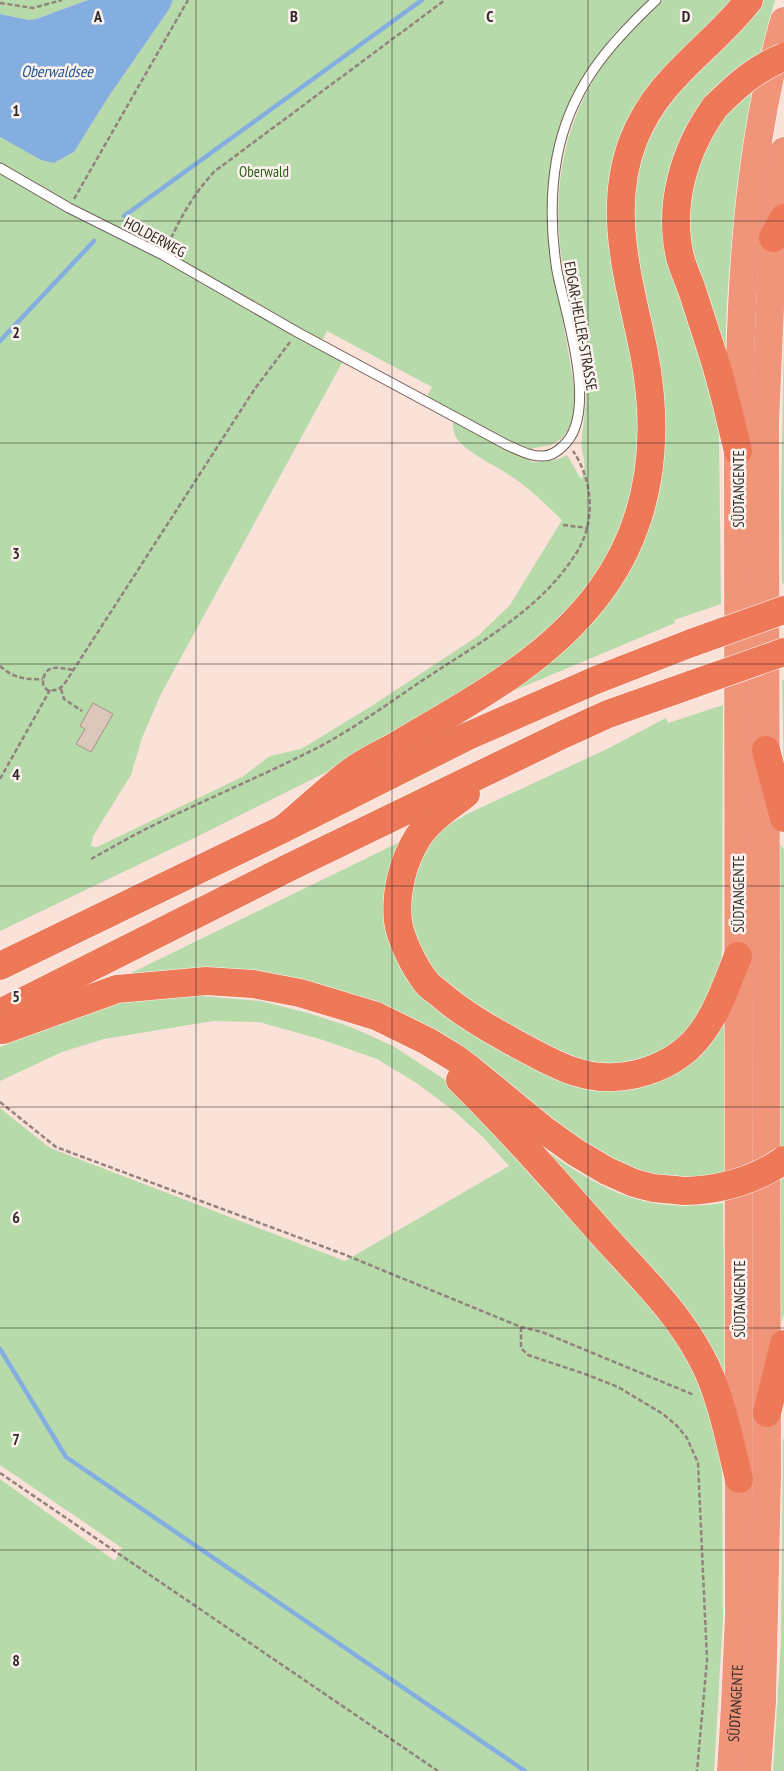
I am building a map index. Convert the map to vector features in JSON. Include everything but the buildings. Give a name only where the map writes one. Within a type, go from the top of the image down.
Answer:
[{"type":"highway","points":[[283,829],[353,770],[464,706],[538,655],[565,632],[582,614],[603,588],[616,567],[638,518],[645,491],[652,431],[647,374],[623,256],[620,209],[624,171],[638,128],[658,95],[681,68],[749,0]]},
{"type":"highway","name":"SÜDTANGENTE","points":[[731,1771],[738,1624],[740,1479],[738,451],[740,340],[752,178],[768,85],[784,20]]},
{"type":"highway","points":[[738,451],[716,363],[680,257],[676,222],[677,196],[684,166],[704,122],[734,88],[753,72],[784,57]]},
{"type":"highway","name":"SÜDTANGENTE","points":[[757,1771],[764,1646],[767,1413],[765,423],[784,152]]},
{"type":"highway","points":[[0,966],[283,829],[468,736],[596,680],[784,610]]},
{"type":"highway","points":[[0,1013],[290,867],[513,758],[608,714],[784,652]]},
{"type":"highway","points":[[766,750],[784,818]]},
{"type":"highway","points":[[513,758],[438,814],[419,836],[405,864],[399,892],[398,922],[409,954],[427,983],[451,1004],[478,1023],[554,1064],[574,1072],[614,1078],[634,1075],[652,1069],[673,1059],[688,1048],[705,1028],[717,1006],[738,956]]},
{"type":"highway","points":[[0,1030],[117,990],[206,981],[252,984],[300,993],[376,1016],[427,1041],[455,1058],[543,1129],[590,1162],[634,1183],[654,1188],[685,1191],[717,1188],[739,1183],[758,1175],[784,1160]]},
{"type":"highway","points":[[408,1032],[451,1071],[500,1121],[648,1284],[686,1330],[702,1358],[715,1389],[740,1479]]},
{"type":"highway","points":[[767,1413],[784,1344]]},
{"type":"lane","name":"EDGAR-HELLER-STRASSE","points":[[566,444],[574,430],[579,414],[580,391],[552,230],[557,157],[575,102],[593,69],[609,48],[656,0]]},
{"type":"lane","name":"HOLDERWEG","points":[[0,168],[69,208],[163,256],[297,332]]},
{"type":"lane","points":[[297,332],[507,445],[524,452],[544,456],[559,450],[566,444]]},
{"type":"path","points":[[0,4],[33,8],[62,0]]},
{"type":"path","points":[[69,208],[188,0]]},
{"type":"path","points":[[163,256],[190,202],[202,185],[215,172],[445,0]]},
{"type":"path","points":[[73,670],[53,667],[48,670],[43,679],[43,684],[47,690],[55,691],[61,689],[254,390],[297,332]]},
{"type":"path","points":[[91,859],[158,823],[320,746],[457,658],[520,614],[542,595],[560,576],[576,554],[588,528],[590,500],[584,473],[574,453],[566,444]]},
{"type":"path","points":[[563,525],[588,528]]},
{"type":"path","points":[[0,666],[7,673],[24,680],[43,679]]},
{"type":"path","points":[[61,689],[64,699],[82,711]]},
{"type":"path","points":[[0,778],[50,690]]},
{"type":"path","points":[[0,1102],[56,1147],[343,1254],[521,1327],[542,1332],[676,1388]]},
{"type":"path","points":[[521,1327],[521,1348],[528,1355],[618,1387],[663,1414],[677,1426],[686,1438],[698,1463],[707,1660],[697,1771]]},
{"type":"path","points":[[0,1473],[438,1771]]},
{"type":"green space","points":[[0,0],[88,0],[29,20],[0,14]]},
{"type":"green space","name":"Oberwald","points":[[173,0],[649,0],[613,35],[587,71],[575,92],[557,140],[552,257],[574,386],[574,416],[570,427],[561,439],[551,445],[530,449],[514,443],[427,397],[432,387],[327,331],[318,348],[343,361],[161,694],[142,738],[131,775],[93,836],[91,846],[97,847],[242,777],[270,756],[301,749],[370,707],[478,636],[510,605],[562,520],[523,485],[475,455],[463,445],[456,436],[453,422],[533,462],[551,461],[567,455],[581,479],[585,468],[581,444],[586,402],[585,382],[581,352],[565,278],[558,214],[560,183],[565,153],[573,124],[585,96],[601,68],[625,36],[663,0],[737,0],[629,121],[638,387],[637,479],[615,545],[567,616],[483,680],[351,760],[0,931],[0,137],[41,160],[54,163],[74,152],[109,96],[170,8]]},
{"type":"green space","points":[[761,0],[775,0],[760,55],[678,161],[718,413],[721,604],[674,620],[675,623],[489,701],[649,514],[639,296],[630,180],[656,112]]},
{"type":"green space","points":[[753,86],[733,236],[727,296],[725,363],[688,263],[690,188],[696,164],[727,111]]},
{"type":"green space","points":[[784,332],[784,583],[782,584],[781,503]]},
{"type":"green space","points":[[784,680],[784,776],[782,681]]},
{"type":"green space","points":[[723,705],[722,948],[720,972],[706,1014],[660,1057],[594,1069],[500,1025],[422,963],[408,907],[417,862],[437,834],[467,814],[607,749],[666,718],[668,723]]},
{"type":"green space","points":[[406,839],[401,851],[416,983],[618,1084],[724,1015],[724,1175],[703,1179],[653,1177],[598,1156],[413,1022],[182,970],[132,975],[131,973]]},
{"type":"green space","points":[[780,845],[784,850],[784,1145],[780,1148]]},
{"type":"green space","points":[[201,996],[260,1001],[308,1013],[351,1027],[393,1046],[447,1081],[530,1167],[696,1360],[722,1466],[723,1618],[714,1771],[0,1771],[0,1479],[115,1561],[122,1548],[0,1465],[0,1108],[50,1148],[345,1261],[509,1166],[483,1137],[454,1111],[418,1084],[377,1059],[323,1040],[259,1022],[213,1021],[104,1039],[62,1052],[0,1081],[0,1047],[48,1026],[124,1001],[158,997]]},
{"type":"green space","points":[[540,1146],[583,1175],[625,1196],[647,1202],[670,1205],[695,1206],[723,1203],[725,1395]]},
{"type":"green space","points":[[784,1178],[784,1314],[781,1324],[779,1323],[780,1181]]},
{"type":"green space","points":[[783,1439],[784,1771],[773,1771],[781,1642]]},
{"type":"water","name":"Oberwaldsee","points":[[88,0],[173,0],[170,8],[109,96],[74,152],[54,163],[41,160],[0,137],[0,14],[29,20],[36,19]]},
{"type":"waterway","points":[[124,216],[422,0]]},
{"type":"waterway","points":[[0,341],[94,241]]},
{"type":"waterway","points":[[0,1349],[66,1457],[525,1771]]}]
